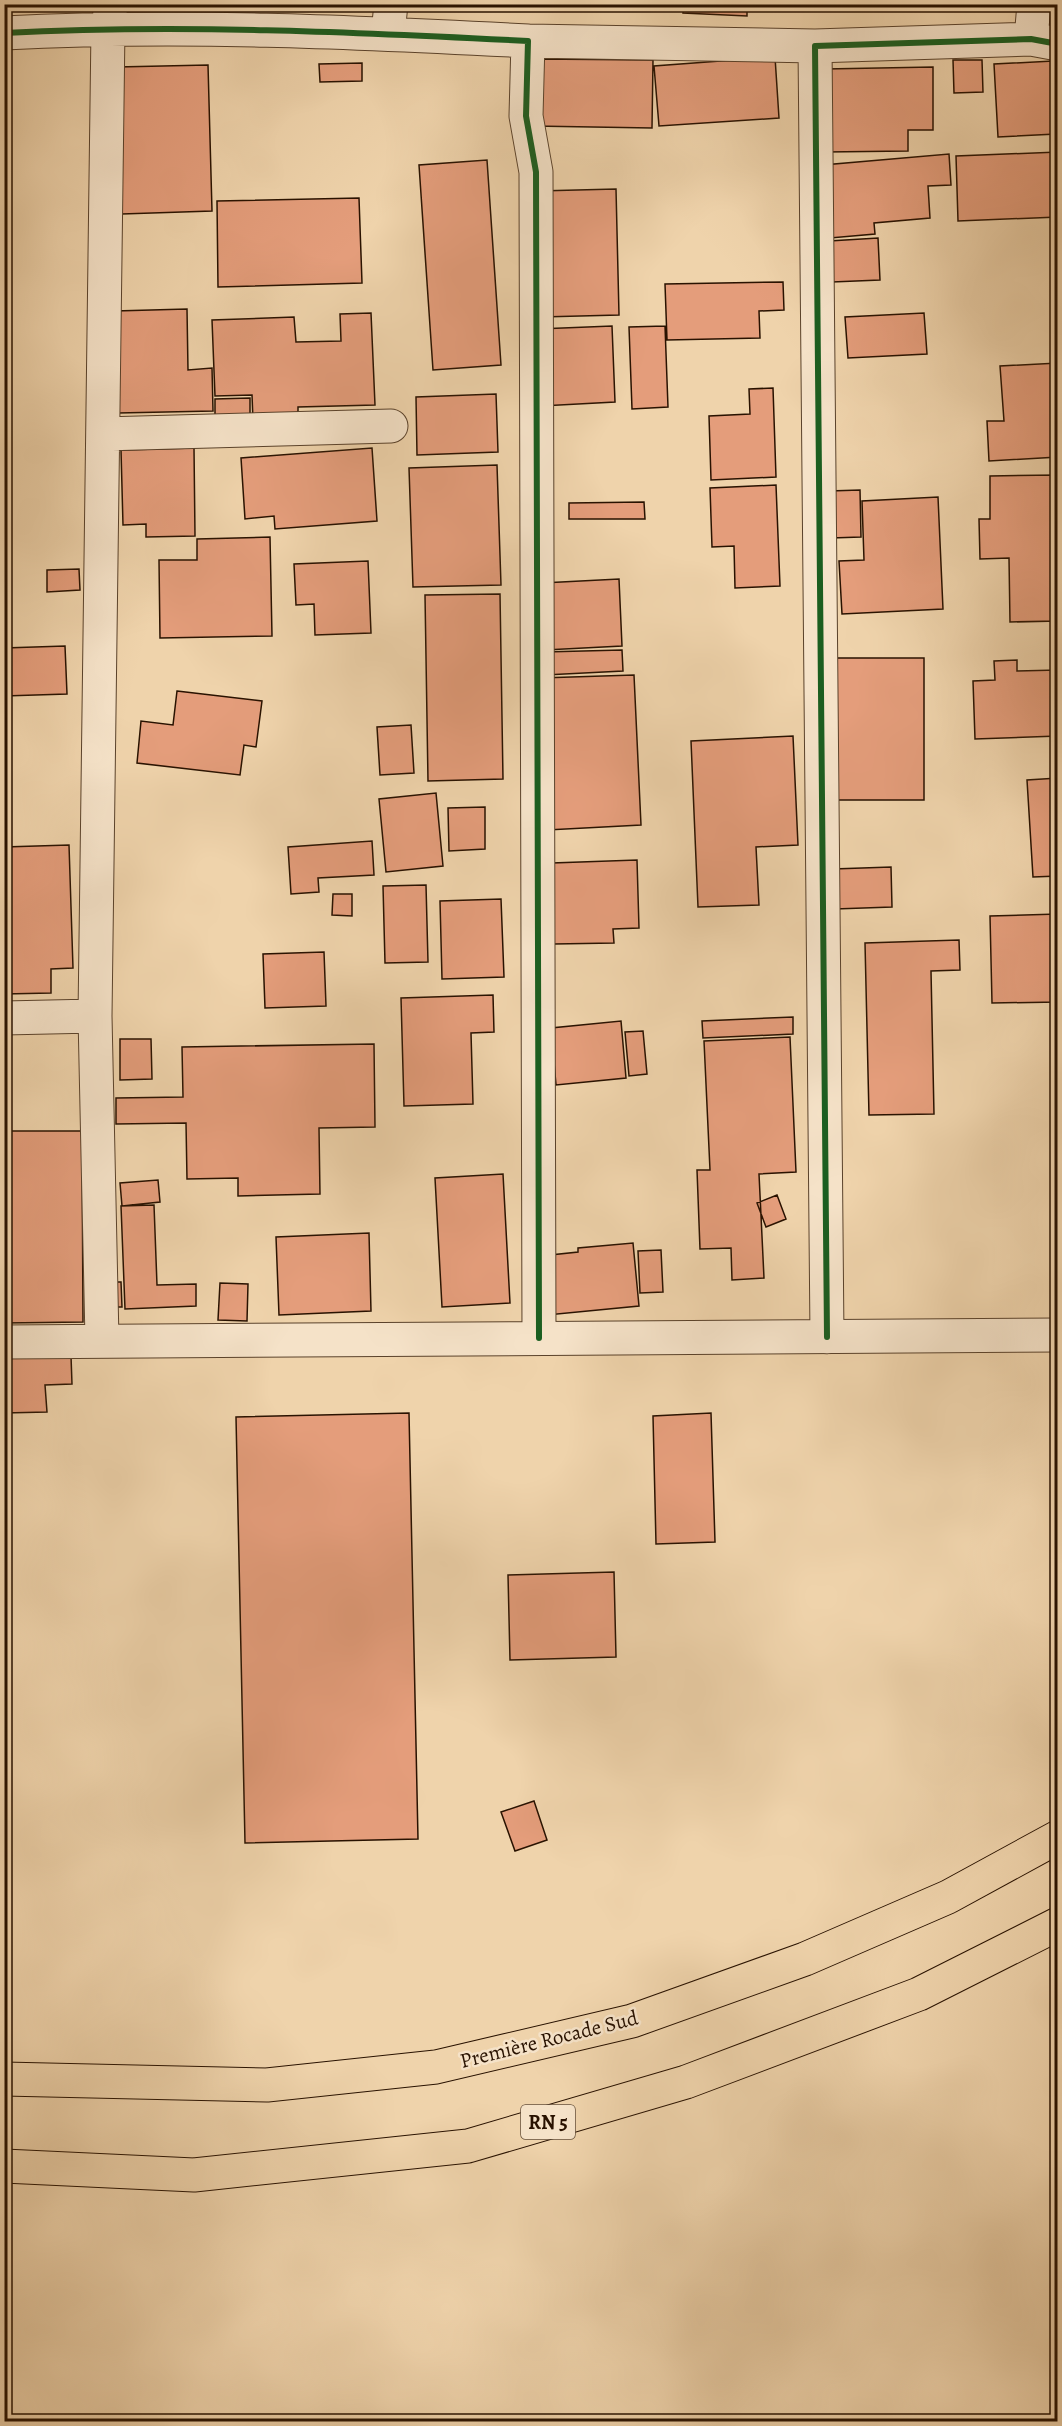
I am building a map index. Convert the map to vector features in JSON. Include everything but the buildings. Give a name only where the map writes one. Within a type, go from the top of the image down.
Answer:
[{"type":"highway","name":"Première Rocade Sud","points":[[4,2079],[267,2085],[436,2067],[632,2021],[805,1959],[948,1897],[1058,1837]]},
{"type":"highway","name":"RN 5","points":[[4,2166],[194,2175],[468,2146],[686,2082],[919,1994],[1058,1924]]},
{"type":"street","points":[[4,33],[109,16],[389,19],[528,41],[815,46],[1044,42],[1034,4]]},
{"type":"street","points":[[102,1340],[95,1016],[109,16]]},
{"type":"street","points":[[528,41],[526,116],[536,172],[539,1338]]},
{"type":"street","points":[[815,46],[827,1337]]},
{"type":"street","points":[[103,434],[391,426]]},
{"type":"street","points":[[4,1018],[95,1016]]},
{"type":"street","points":[[4,1341],[1058,1335]]},
{"type":"cycle path","points":[[4,33],[201,29],[332,32],[528,41],[526,116],[536,172],[539,1338]]},
{"type":"cycle path","points":[[827,1337],[815,46],[1031,39],[1058,44]]}]
